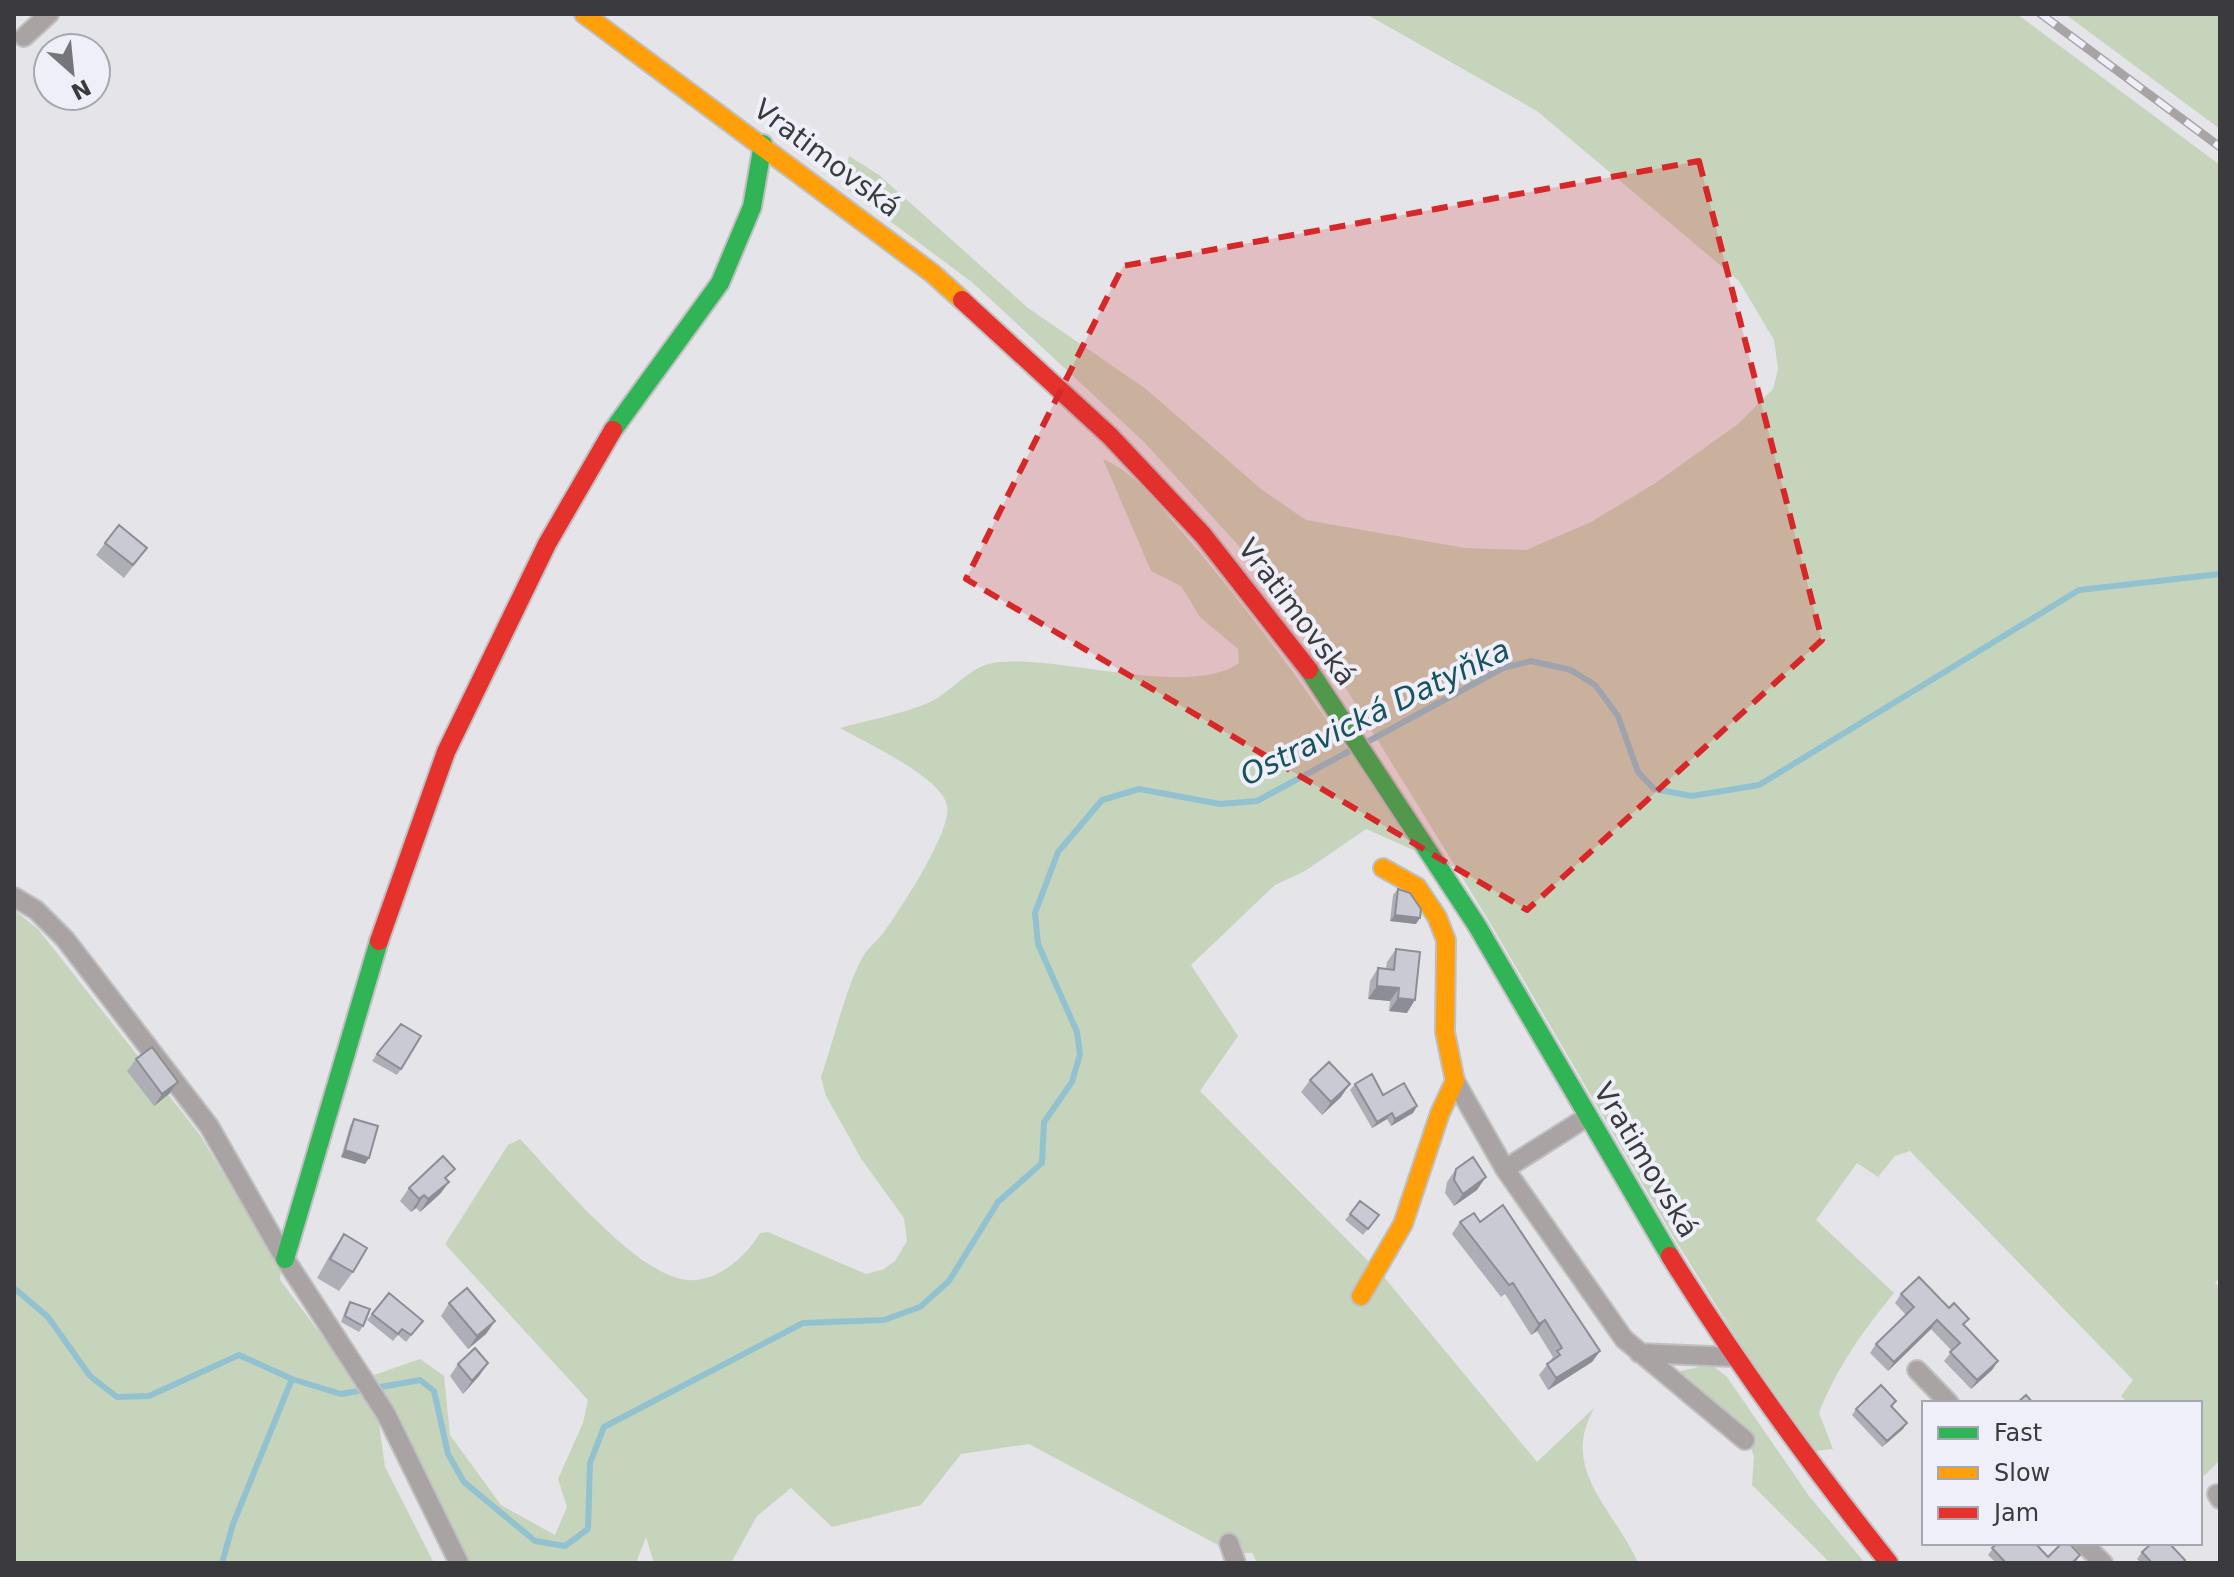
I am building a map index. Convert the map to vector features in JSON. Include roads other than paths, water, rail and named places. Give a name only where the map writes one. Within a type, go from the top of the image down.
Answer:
[{"type":"main road","name":"Vratimovská","points":[[584,14],[763,144],[932,273],[1110,436],[1203,535],[1311,673],[1476,924],[1587,1117],[1733,1357],[1808,1462],[1889,1563]]},
{"type":"main road","points":[[285,1259],[370,966],[446,752],[547,544],[609,435],[720,283],[752,207],[763,144]]},
{"type":"main road","points":[[1361,1296],[1378,1260],[1403,1224],[1440,1113],[1455,1081],[1445,1032],[1446,940],[1426,897],[1396,872],[1383,868]]},
{"type":"street","points":[[24,37],[49,14]]},
{"type":"street","points":[[14,897],[36,910],[65,939],[209,1126],[285,1259],[386,1414],[459,1563]]},
{"type":"street","points":[[1455,1081],[1505,1169],[1624,1339],[1745,1440]]},
{"type":"street","points":[[1505,1169],[1587,1117]]},
{"type":"street","points":[[1639,1353],[1733,1357]]},
{"type":"street","points":[[1917,1370],[1947,1401]]},
{"type":"street","points":[[1229,1543],[1236,1563]]},
{"type":"street","points":[[2085,1545],[2103,1563]]},
{"type":"waterway","name":"Ostravická Datyňka","points":[[1365,743],[1503,668],[1531,661],[1571,670],[1595,685],[1618,716],[1638,772],[1654,789],[1692,796],[1759,785],[2079,590],[2220,574]]},
{"type":"waterway","name":"Ostravická Datyňka","points":[[14,1288],[48,1317],[90,1376],[117,1397],[149,1396],[239,1355],[292,1379],[341,1394],[420,1380],[434,1391],[448,1454],[464,1482],[535,1541],[565,1546],[588,1529],[590,1463],[604,1427],[803,1323],[884,1320],[920,1307],[949,1281],[998,1202],[1042,1163],[1044,1122],[1072,1082],[1080,1054],[1077,1032],[1038,944],[1035,913],[1058,852],[1102,800],[1139,789],[1220,804],[1257,801],[1355,748]]},
{"type":"waterway","points":[[222,1563],[233,1524],[292,1379]]},
{"type":"railway","points":[[2041,14],[2220,147]]}]
